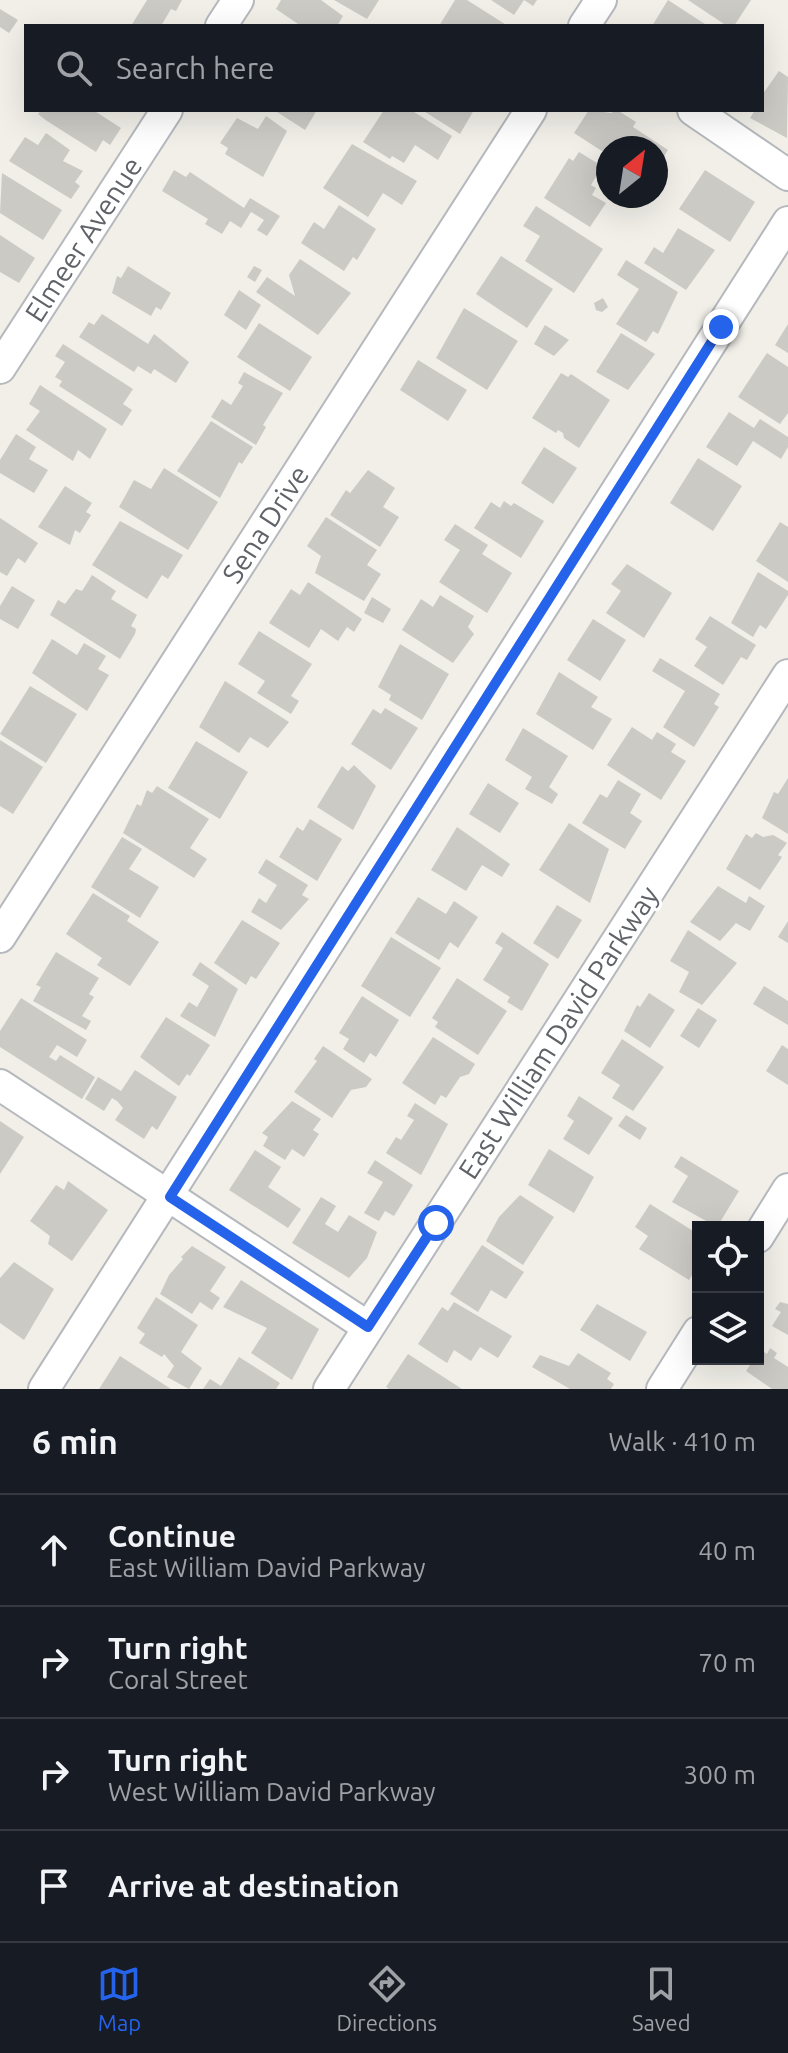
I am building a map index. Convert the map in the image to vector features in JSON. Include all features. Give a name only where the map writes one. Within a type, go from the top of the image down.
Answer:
[{"type":"street","points":[[222,24],[238,0]]},
{"type":"street","points":[[585,24],[601,0]]},
{"type":"street","name":"Elmeer Avenue","points":[[0,368],[166,112]]},
{"type":"street","name":"Sena Drive","points":[[0,937],[530,112]]},
{"type":"street","points":[[696,112],[788,175]]},
{"type":"street","points":[[44,1389],[170,1197],[788,222]]},
{"type":"street","name":"East William David Parkway","points":[[329,1389],[788,675]]},
{"type":"street","points":[[0,1085],[368,1327]]},
{"type":"street","points":[[764,1227],[788,1189]]},
{"type":"street","points":[[662,1389],[692,1342]]},
{"type":"building","points":[[147,0],[182,0],[176,11],[171,9],[162,24],[132,24]]},
{"type":"building","points":[[281,0],[321,0],[343,16],[338,24],[298,24],[276,9]]},
{"type":"building","points":[[334,0],[379,0],[367,19]]},
{"type":"building","points":[[455,0],[467,0],[505,24],[440,24]]},
{"type":"building","points":[[491,0],[524,0],[514,15]]},
{"type":"building","points":[[668,0],[705,24],[653,24]]},
{"type":"building","points":[[688,0],[751,0],[735,24],[724,24]]},
{"type":"building","points":[[0,9],[18,20],[9,33],[0,27]]},
{"type":"building","points":[[779,71],[788,77],[787,138],[750,118],[754,112],[764,112],[764,92]]},
{"type":"building","points":[[96,112],[121,128],[110,145],[103,140],[96,152],[38,114]]},
{"type":"building","points":[[277,112],[316,112],[305,130]]},
{"type":"building","points":[[383,112],[414,112],[452,136],[438,160],[415,145],[404,163],[392,156],[390,159],[363,142]]},
{"type":"building","points":[[425,112],[473,112],[460,134]]},
{"type":"building","points":[[588,112],[620,112],[636,122],[633,127],[647,136],[596,136],[596,147],[574,133]]},
{"type":"building","points":[[266,116],[287,131],[263,177],[225,154],[228,148],[220,143],[237,118],[258,129]]},
{"type":"building","points":[[46,133],[70,150],[63,161],[83,171],[75,182],[80,186],[71,199],[9,161],[25,137],[38,145]]},
{"type":"building","points":[[352,144],[417,181],[402,205],[383,193],[368,217],[323,188]]},
{"type":"building","points":[[579,152],[596,162],[596,176],[591,185],[596,188],[592,195],[596,197],[596,208],[603,208],[590,227],[544,198],[569,158],[573,161]]},
{"type":"building","points":[[174,170],[186,177],[190,172],[244,208],[250,198],[280,216],[267,236],[257,230],[264,220],[251,212],[241,228],[230,221],[222,234],[205,224],[208,219],[162,191]]},
{"type":"building","points":[[705,170],[755,202],[730,242],[679,209]]},
{"type":"building","points":[[2,173],[62,210],[43,240],[0,213]]},
{"type":"building","points":[[339,205],[376,229],[357,260],[353,257],[344,271],[301,243],[314,222],[324,229]]},
{"type":"building","points":[[536,206],[603,249],[574,293],[525,261],[540,236],[523,226]]},
{"type":"building","points":[[678,228],[715,250],[686,290],[644,263],[654,247],[663,253]]},
{"type":"building","points":[[0,235],[35,258],[19,283],[0,272]]},
{"type":"building","points":[[501,256],[553,289],[527,328],[476,294]]},
{"type":"building","points":[[300,259],[351,293],[318,335],[256,292],[267,277],[295,296],[289,275]]},
{"type":"building","points":[[626,260],[678,292],[658,334],[653,331],[646,342],[616,324],[639,289],[617,275]]},
{"type":"building","points":[[128,266],[171,293],[161,310],[156,307],[151,316],[112,293],[117,276],[121,278]]},
{"type":"building","points":[[254,266],[262,270],[255,282],[247,277]]},
{"type":"building","points":[[239,290],[261,305],[246,330],[224,315]]},
{"type":"building","points":[[603,298],[608,307],[602,312],[596,310],[594,303]]},
{"type":"building","points":[[464,308],[518,341],[487,390],[436,358]]},
{"type":"building","points":[[102,314],[148,344],[154,334],[189,362],[176,383],[154,369],[151,374],[138,366],[134,372],[79,337],[89,322],[94,325]]},
{"type":"building","points":[[259,323],[312,357],[290,391],[237,357]]},
{"type":"building","points":[[788,324],[788,353],[775,345]]},
{"type":"building","points":[[545,325],[569,340],[554,356],[534,344]]},
{"type":"building","points":[[621,333],[655,354],[628,390],[596,372]]},
{"type":"building","points":[[63,344],[133,389],[123,404],[132,410],[122,426],[59,386],[62,381],[55,377],[65,362],[55,356]]},
{"type":"building","points":[[767,353],[788,367],[788,413],[780,424],[738,397]]},
{"type":"building","points":[[418,360],[467,390],[448,421],[400,390]]},
{"type":"building","points":[[244,372],[283,393],[263,425],[266,427],[256,445],[211,417],[222,399],[231,405],[243,386],[238,383]]},
{"type":"building","points":[[561,373],[568,377],[571,374],[610,400],[579,448],[564,438],[563,433],[558,430],[556,433],[532,418]]},
{"type":"building","points":[[40,385],[107,429],[90,459],[78,450],[73,461],[26,430],[40,411],[29,404]]},
{"type":"building","points":[[729,412],[754,428],[760,419],[788,437],[788,447],[781,459],[753,441],[737,466],[706,447]]},
{"type":"building","points":[[211,421],[253,447],[242,464],[239,462],[220,498],[177,471]]},
{"type":"building","points":[[16,434],[36,447],[29,459],[48,470],[34,493],[0,473],[0,460]]},
{"type":"building","points":[[544,447],[577,468],[553,504],[521,483]]},
{"type":"building","points":[[698,458],[742,486],[713,531],[670,503]]},
{"type":"building","points":[[164,468],[218,502],[188,550],[119,507],[134,480],[151,489]]},
{"type":"building","points":[[368,470],[395,488],[383,507],[399,517],[380,547],[330,515],[346,490],[350,493]]},
{"type":"building","points":[[65,486],[92,503],[86,512],[91,515],[80,533],[75,530],[70,545],[38,527]]},
{"type":"building","points":[[504,501],[511,506],[514,503],[544,521],[521,558],[474,528],[491,502],[500,508]]},
{"type":"building","points":[[326,517],[377,550],[367,565],[381,574],[364,601],[315,573],[321,556],[307,546]]},
{"type":"building","points":[[0,518],[38,543],[25,563],[18,558],[7,576],[0,572]]},
{"type":"building","points":[[120,521],[183,555],[168,579],[162,575],[147,599],[92,565]]},
{"type":"building","points":[[780,522],[788,527],[788,582],[756,561]]},
{"type":"building","points":[[455,524],[488,545],[482,554],[512,573],[487,613],[439,582],[460,550],[444,540]]},
{"type":"building","points":[[627,564],[672,593],[644,638],[606,613],[621,591],[611,584]]},
{"type":"building","points":[[758,572],[788,591],[788,595],[766,629],[760,625],[753,637],[731,623]]},
{"type":"building","points":[[92,575],[116,591],[111,599],[137,615],[131,626],[136,629],[135,634],[120,659],[50,615],[58,600],[65,604],[76,589],[82,591]]},
{"type":"building","points":[[308,582],[362,619],[354,632],[347,627],[338,641],[321,629],[309,648],[269,623],[291,589],[300,595]]},
{"type":"building","points":[[12,586],[35,600],[18,629],[0,619],[0,606]]},
{"type":"building","points":[[440,595],[474,616],[468,627],[474,634],[453,663],[402,630],[421,599],[433,607]]},
{"type":"building","points":[[372,597],[391,609],[383,623],[364,613]]},
{"type":"building","points":[[710,616],[756,645],[747,660],[741,657],[723,685],[694,666],[707,647],[695,639]]},
{"type":"building","points":[[593,619],[626,640],[600,681],[567,660]]},
{"type":"building","points":[[259,631],[312,664],[291,696],[299,701],[291,714],[257,693],[265,681],[238,664]]},
{"type":"building","points":[[52,639],[77,655],[84,643],[106,656],[98,669],[109,675],[87,711],[32,673]]},
{"type":"building","points":[[400,644],[449,674],[422,720],[389,700],[391,695],[378,687]]},
{"type":"building","points":[[660,658],[720,694],[714,704],[719,707],[694,747],[663,727],[685,691],[652,671]]},
{"type":"building","points":[[559,672],[598,697],[591,707],[612,719],[593,750],[536,714]]},
{"type":"building","points":[[225,681],[289,722],[268,748],[250,737],[239,753],[199,727]]},
{"type":"building","points":[[30,686],[77,714],[46,763],[0,734]]},
{"type":"building","points":[[385,708],[418,728],[391,770],[351,744],[373,709],[381,714]]},
{"type":"building","points":[[632,727],[652,740],[657,732],[676,744],[671,752],[686,761],[661,800],[607,765]]},
{"type":"building","points":[[523,728],[568,756],[549,787],[558,794],[552,804],[525,789],[532,777],[505,760]]},
{"type":"building","points":[[0,740],[43,767],[13,814],[0,806]]},
{"type":"building","points":[[196,741],[248,772],[220,819],[168,788]]},
{"type":"building","points":[[354,765],[376,786],[353,830],[317,807],[342,766],[348,771]]},
{"type":"building","points":[[788,778],[788,834],[762,818],[774,792],[778,794]]},
{"type":"building","points":[[618,780],[641,794],[630,813],[642,821],[625,849],[582,823],[600,794],[607,798]]},
{"type":"building","points":[[488,783],[519,803],[500,833],[469,814]]},
{"type":"building","points":[[157,786],[209,819],[190,848],[207,859],[194,878],[123,833],[137,804],[141,806],[147,790],[152,793]]},
{"type":"building","points":[[310,819],[342,839],[317,881],[279,857],[297,827],[303,831]]},
{"type":"building","points":[[569,823],[609,849],[590,903],[539,870]]},
{"type":"building","points":[[457,827],[510,864],[502,877],[482,865],[466,891],[431,870]]},
{"type":"building","points":[[756,833],[763,837],[773,835],[787,843],[778,855],[782,857],[760,890],[726,869],[746,834],[752,838]]},
{"type":"building","points":[[122,837],[142,849],[129,869],[159,887],[140,918],[91,887]]},
{"type":"building","points":[[266,859],[308,885],[302,895],[309,899],[281,930],[251,912],[259,898],[266,903],[277,885],[258,873]]},
{"type":"building","points":[[718,886],[746,903],[749,896],[765,906],[750,931],[736,923],[720,941],[690,922]]},
{"type":"building","points":[[93,893],[130,916],[127,921],[159,942],[130,986],[97,965],[102,958],[66,934]]},
{"type":"building","points":[[418,897],[446,914],[454,901],[478,917],[458,948],[450,942],[439,960],[395,933]]},
{"type":"building","points":[[557,905],[582,920],[558,959],[533,943]]},
{"type":"building","points":[[242,920],[280,943],[256,979],[251,976],[246,985],[214,963]]},
{"type":"building","points":[[788,921],[788,943],[778,937]]},
{"type":"building","points":[[688,930],[737,963],[702,1005],[679,992],[689,972],[670,961]]},
{"type":"building","points":[[502,932],[549,964],[522,1011],[507,1002],[510,997],[483,980],[503,948],[495,943]]},
{"type":"building","points":[[391,937],[441,968],[410,1017],[361,986]]},
{"type":"building","points":[[56,952],[99,978],[89,994],[94,997],[82,1016],[91,1021],[86,1030],[33,1001],[41,987],[36,985]]},
{"type":"building","points":[[200,962],[238,989],[215,1037],[180,1016],[189,1002],[197,1007],[209,986],[192,975]]},
{"type":"building","points":[[457,978],[507,1011],[478,1055],[435,1027],[438,1022],[432,1018]]},
{"type":"building","points":[[764,986],[788,1001],[788,1025],[753,1004]]},
{"type":"building","points":[[649,993],[675,1010],[650,1048],[624,1031],[637,1005],[640,1007]]},
{"type":"building","points":[[362,996],[399,1020],[376,1057],[370,1053],[364,1063],[343,1049],[349,1039],[339,1033]]},
{"type":"building","points":[[21,998],[87,1040],[77,1057],[57,1045],[49,1057],[56,1061],[60,1055],[95,1077],[82,1099],[0,1047],[0,1031]]},
{"type":"building","points":[[698,1008],[717,1020],[699,1048],[680,1036]]},
{"type":"building","points":[[166,1017],[210,1045],[190,1076],[187,1074],[179,1086],[140,1057]]},
{"type":"building","points":[[433,1037],[475,1064],[469,1074],[460,1077],[446,1098],[441,1095],[435,1105],[402,1083]]},
{"type":"building","points":[[622,1039],[664,1067],[633,1111],[612,1098],[620,1085],[601,1073]]},
{"type":"building","points":[[782,1045],[788,1049],[788,1085],[766,1071]]},
{"type":"building","points":[[323,1046],[372,1079],[366,1087],[351,1090],[332,1118],[294,1092],[317,1061],[314,1059]]},
{"type":"building","points":[[135,1070],[177,1097],[157,1130],[152,1126],[144,1139],[115,1120],[123,1108],[117,1101],[112,1098],[104,1111],[85,1099],[98,1077],[121,1091]]},
{"type":"building","points":[[579,1096],[613,1118],[589,1155],[563,1139],[574,1121],[567,1116]]},
{"type":"building","points":[[292,1101],[321,1119],[313,1130],[319,1134],[304,1157],[292,1149],[285,1160],[263,1146],[268,1137],[262,1133]]},
{"type":"building","points":[[415,1103],[448,1124],[421,1175],[386,1153],[396,1137],[401,1140],[414,1120],[407,1116]]},
{"type":"building","points":[[626,1115],[647,1128],[640,1140],[618,1126]]},
{"type":"building","points":[[0,1121],[24,1137],[0,1174]]},
{"type":"building","points":[[549,1149],[594,1177],[574,1213],[528,1185]]},
{"type":"building","points":[[255,1150],[281,1167],[268,1187],[301,1209],[288,1228],[229,1190]]},
{"type":"building","points":[[681,1156],[739,1191],[721,1221],[706,1221],[672,1202],[688,1176],[674,1167]]},
{"type":"building","points":[[375,1160],[413,1185],[394,1216],[385,1211],[379,1221],[364,1213],[383,1182],[367,1173]]},
{"type":"building","points":[[68,1181],[108,1210],[72,1261],[48,1244],[50,1236],[30,1221],[56,1185],[64,1190]]},
{"type":"building","points":[[520,1195],[554,1217],[523,1265],[486,1241],[499,1217]]},
{"type":"building","points":[[321,1197],[336,1206],[325,1224],[338,1232],[349,1215],[377,1232],[367,1258],[349,1278],[292,1243]]},
{"type":"building","points":[[650,1204],[692,1230],[692,1275],[689,1280],[639,1249],[648,1236],[635,1227]]},
{"type":"building","points":[[482,1245],[524,1272],[506,1299],[491,1290],[478,1312],[450,1294]]},
{"type":"building","points":[[192,1246],[226,1267],[210,1291],[220,1298],[212,1310],[200,1302],[192,1314],[160,1294],[169,1275],[183,1259],[181,1257]]},
{"type":"building","points":[[14,1262],[54,1289],[24,1340],[0,1323],[0,1278]]},
{"type":"building","points":[[241,1280],[319,1329],[292,1380],[251,1353],[267,1328],[223,1307]]},
{"type":"building","points":[[156,1297],[198,1325],[181,1352],[202,1368],[189,1389],[167,1377],[174,1366],[164,1354],[162,1357],[139,1343],[145,1334],[137,1328]]},
{"type":"building","points":[[454,1302],[512,1336],[498,1358],[480,1347],[471,1361],[454,1350],[447,1363],[418,1344],[442,1307],[448,1311]]},
{"type":"building","points":[[780,1302],[788,1304],[788,1335],[772,1326],[781,1312],[775,1309]]},
{"type":"building","points":[[597,1304],[647,1332],[630,1361],[580,1330]]},
{"type":"building","points":[[770,1348],[777,1353],[774,1358],[788,1367],[788,1389],[772,1389],[746,1371],[750,1365],[764,1365],[764,1352],[767,1354]]},
{"type":"building","points":[[578,1353],[611,1373],[607,1379],[614,1384],[611,1389],[570,1389],[532,1367],[540,1355],[569,1366]]},
{"type":"building","points":[[408,1354],[462,1389],[389,1389],[386,1387]]},
{"type":"building","points":[[120,1356],[171,1389],[99,1389]]},
{"type":"building","points":[[239,1357],[280,1383],[276,1389],[203,1389],[210,1379],[221,1386]]},
{"type":"route","points":[[436,1223],[368,1327],[170,1197],[721,327]]}]
